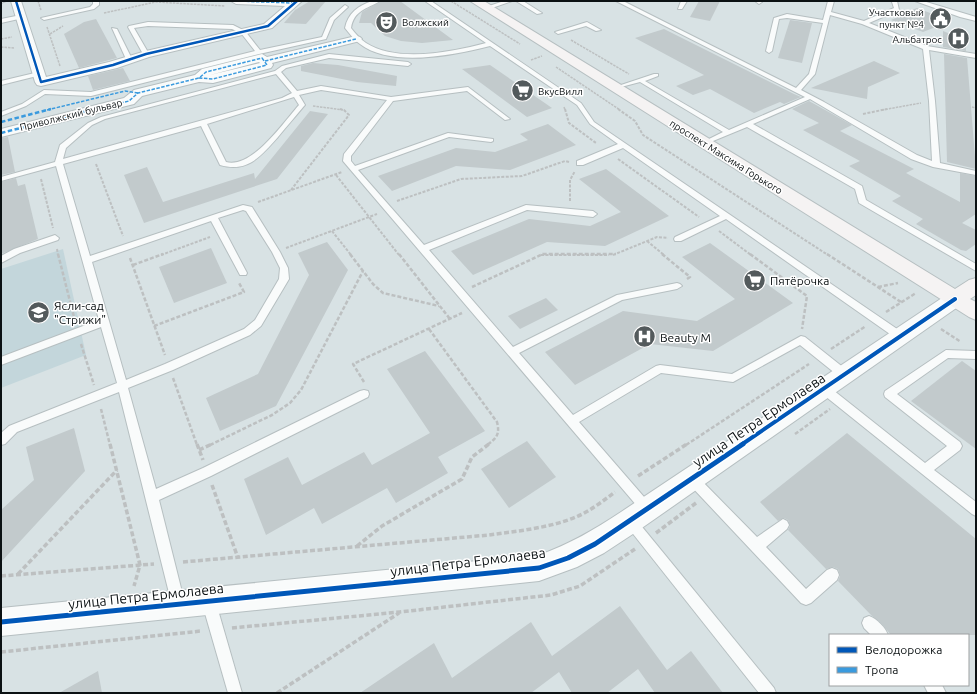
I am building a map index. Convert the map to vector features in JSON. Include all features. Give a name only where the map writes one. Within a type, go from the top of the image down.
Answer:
[{"type":"main road","name":"проспект Максима Горького","points":[[484,4],[707,141],[967,295],[976,312]]},
{"type":"street","points":[[16,1],[41,83],[63,76],[113,65],[146,54],[268,26],[295,2]]},
{"type":"street","points":[[234,3],[295,2]]},
{"type":"street","name":"Приволжский бульвар","points":[[1,122],[125,91],[138,93],[199,78],[213,79],[267,65],[262,57],[356,38]]},
{"type":"street","name":"Приволжский бульвар","points":[[1,133],[129,101],[138,93]]},
{"type":"street","name":"улица Петра Ермолаева","points":[[1,622],[539,568],[568,558],[595,544],[845,375],[900,336],[967,295]]},
{"type":"lane","points":[[44,18],[92,8],[96,5],[96,1]]},
{"type":"lane","points":[[377,1],[356,11],[349,20],[348,28],[364,45],[380,52],[416,57],[449,54],[491,44]]},
{"type":"lane","points":[[428,1],[579,104],[592,123],[900,336]]},
{"type":"lane","points":[[484,4],[509,1]]},
{"type":"lane","points":[[519,1],[540,13]]},
{"type":"lane","points":[[619,1],[810,97],[914,157],[936,165],[976,174]]},
{"type":"lane","points":[[680,8],[684,1]]},
{"type":"lane","points":[[797,91],[812,74],[831,1]]},
{"type":"lane","points":[[864,23],[898,9],[895,1]]},
{"type":"lane","points":[[918,1],[962,16],[976,19]]},
{"type":"lane","points":[[1,83],[41,83],[91,94],[262,57],[324,38],[332,19],[345,7]]},
{"type":"lane","points":[[827,13],[864,23],[926,48],[976,56]]},
{"type":"lane","points":[[769,51],[777,18],[787,16],[825,22]]},
{"type":"lane","points":[[1,21],[21,17]]},
{"type":"lane","points":[[146,54],[131,28],[148,24],[233,27],[243,32],[262,57]]},
{"type":"lane","points":[[558,32],[587,24],[598,30]]},
{"type":"lane","points":[[114,29],[129,59]]},
{"type":"lane","points":[[926,48],[932,101],[936,165]]},
{"type":"lane","points":[[178,604],[169,563],[123,386],[59,162],[63,147],[90,124],[103,118],[277,72],[284,67],[329,56],[408,64]]},
{"type":"lane","points":[[203,123],[223,163],[228,165],[250,161],[257,156],[302,105],[295,93],[277,72]]},
{"type":"lane","points":[[620,87],[656,75]]},
{"type":"lane","points":[[640,80],[728,132]]},
{"type":"lane","points":[[1,114],[24,105],[41,83]]},
{"type":"lane","points":[[1,179],[203,123],[284,99],[295,93],[321,88],[391,99],[468,89],[507,119]]},
{"type":"lane","points":[[707,141],[810,97]]},
{"type":"lane","points":[[391,99],[347,156],[347,161],[572,421],[625,485],[639,515],[769,693]]},
{"type":"lane","points":[[747,124],[859,188],[862,201],[976,268]]},
{"type":"lane","points":[[353,169],[448,135],[491,140]]},
{"type":"lane","points":[[580,163],[623,145]]},
{"type":"lane","points":[[1,440],[13,429],[123,386],[247,332],[258,323],[284,279],[284,268],[276,252],[249,209],[243,207],[87,260]]},
{"type":"lane","points":[[423,249],[526,207],[593,214]]},
{"type":"lane","points":[[678,240],[726,216]]},
{"type":"lane","points":[[213,217],[243,273]]},
{"type":"lane","points":[[1,260],[17,251],[55,238]]},
{"type":"lane","points":[[512,352],[620,297],[677,286]]},
{"type":"lane","points":[[1,361],[104,322]]},
{"type":"lane","points":[[572,421],[660,369],[733,378],[801,340],[845,375]]},
{"type":"lane","points":[[925,470],[956,446],[889,394],[946,354],[976,355]]},
{"type":"lane","points":[[824,389],[976,510]]},
{"type":"lane","points":[[152,497],[207,472],[364,394]]},
{"type":"lane","points":[[692,479],[806,598],[832,575]]},
{"type":"lane","points":[[756,546],[783,525]]},
{"type":"lane","points":[[209,601],[235,693]]},
{"type":"lane","points":[[869,623],[880,634]]},
{"type":"path","points":[[38,1],[63,76]]},
{"type":"path","points":[[451,1],[518,44],[523,45]]},
{"type":"path","points":[[98,14],[156,2],[192,4],[234,3]]},
{"type":"path","points":[[50,34],[63,26]]},
{"type":"path","points":[[558,32],[640,80]]},
{"type":"path","points":[[1,39],[12,37]]},
{"type":"path","points":[[1,47],[15,48]]},
{"type":"path","points":[[527,61],[542,56],[538,53]]},
{"type":"path","points":[[554,63],[558,69],[634,121],[643,135],[901,302]]},
{"type":"path","points":[[844,117],[932,101]]},
{"type":"path","points":[[291,190],[349,115],[344,110],[302,105]]},
{"type":"path","points":[[563,105],[569,123],[807,296],[801,340]]},
{"type":"path","points":[[972,107],[976,108]]},
{"type":"path","points":[[276,252],[370,217],[387,207],[461,179],[522,176],[565,161],[580,163],[570,180],[570,212]]},
{"type":"path","points":[[38,168],[77,332],[98,396],[140,565],[134,587]]},
{"type":"path","points":[[243,207],[353,169]]},
{"type":"path","points":[[336,175],[450,319]]},
{"type":"path","points":[[332,231],[373,284],[383,293],[440,306]]},
{"type":"path","points":[[133,264],[222,233]]},
{"type":"path","points":[[460,292],[543,254],[613,255],[657,237],[678,240]]},
{"type":"path","points":[[647,241],[690,277],[677,286]]},
{"type":"path","points":[[199,450],[272,415],[290,403],[301,390],[363,271]]},
{"type":"path","points":[[154,326],[244,292],[237,279],[243,273]]},
{"type":"path","points":[[878,287],[892,283],[901,283]]},
{"type":"path","points":[[1,576],[238,558],[489,535],[571,519],[598,504],[918,292]]},
{"type":"path","points":[[364,394],[367,387],[353,364],[474,307]]},
{"type":"path","points":[[940,328],[964,344]]},
{"type":"path","points":[[357,546],[382,526],[462,479],[472,457],[496,438],[500,431],[497,422],[429,329]]},
{"type":"path","points":[[17,574],[117,470]]},
{"type":"path","points":[[277,693],[400,612]]},
{"type":"shaded area","name":"Ясли-сад \"Стрижи\"","points":[[63,249],[86,355],[1,388],[1,269]]},
{"type":"building","points":[[310,1],[326,1],[306,24],[284,23],[295,10]]},
{"type":"building","name":"Волжский","points":[[381,1],[400,1],[453,40],[422,43],[401,41],[385,36],[371,23],[359,23],[362,12]]},
{"type":"building","points":[[699,1],[720,1],[710,21],[690,17]]},
{"type":"building","points":[[917,8],[951,21],[923,32],[891,20],[898,17],[896,16]]},
{"type":"building","points":[[96,19],[117,58],[79,68],[64,34],[84,22]]},
{"type":"building","points":[[790,20],[812,23],[802,63],[778,58]]},
{"type":"building","points":[[664,29],[801,97],[784,104],[780,102],[754,113],[710,89],[693,95],[676,86],[704,75],[635,38]]},
{"type":"building","points":[[943,31],[965,40],[966,51],[943,47]]},
{"type":"building","points":[[944,54],[967,58],[976,169],[947,162]]},
{"type":"building","points":[[874,61],[900,73],[868,87],[867,99],[811,88]]},
{"type":"building","points":[[313,63],[338,65],[397,76],[396,86],[357,82],[301,71],[301,66]]},
{"type":"building","points":[[490,65],[552,108],[527,117],[462,69]]},
{"type":"building","points":[[123,68],[130,81],[93,90],[88,76]]},
{"type":"building","points":[[809,101],[852,125],[840,131],[914,169],[906,173],[960,202],[960,173],[976,176],[976,214],[962,223],[976,230],[976,244],[966,251],[961,250],[916,224],[923,219],[892,201],[901,196],[849,166],[860,161],[803,130],[819,123],[792,109]]},
{"type":"building","points":[[310,111],[328,114],[277,179],[144,223],[124,175],[147,167],[163,202],[254,173],[255,179]]},
{"type":"building","points":[[548,124],[576,145],[510,170],[456,166],[392,191],[378,176],[456,148],[495,152],[528,140],[520,134]]},
{"type":"building","points":[[8,137],[15,172],[1,175],[1,138]]},
{"type":"building","points":[[606,169],[669,216],[605,246],[547,242],[473,275],[451,251],[529,219],[590,226],[621,212],[579,179]]},
{"type":"building","points":[[16,178],[18,186],[25,184],[38,239],[1,254],[1,182]]},
{"type":"building","points":[[327,242],[348,270],[276,406],[220,431],[206,398],[258,374],[309,275],[298,253]]},
{"type":"building","points":[[710,243],[793,303],[713,351],[650,344],[575,385],[545,352],[623,311],[697,321],[735,299],[682,257]]},
{"type":"building","points":[[211,248],[227,283],[174,303],[159,267]]},
{"type":"building","points":[[546,298],[558,310],[520,329],[508,316]]},
{"type":"building","points":[[425,351],[485,431],[438,457],[448,473],[396,503],[387,488],[322,524],[314,508],[266,535],[244,479],[288,457],[302,485],[364,452],[372,465],[430,433],[387,369]]},
{"type":"building","points":[[962,361],[976,371],[976,449],[911,401]]},
{"type":"building","points":[[74,428],[85,471],[1,562],[1,510],[34,480],[26,447]]},
{"type":"building","points":[[847,433],[976,539],[976,635],[890,634],[838,581],[840,576],[838,569],[833,567],[826,569],[788,530],[790,526],[788,520],[784,518],[778,521],[760,502]]},
{"type":"building","points":[[527,441],[556,477],[509,508],[481,469]]},
{"type":"building","points":[[620,606],[667,670],[691,651],[723,693],[655,693],[638,669],[607,693],[572,693],[559,672],[531,693],[360,693],[434,643],[452,678],[531,622],[552,656]]},
{"type":"building","points":[[98,671],[102,693],[59,693]]},
{"type":"marked path","points":[[236,1],[293,3]]},
{"type":"marked path","points":[[265,61],[356,39]]},
{"type":"marked path","points":[[1,133],[129,101],[138,93],[199,78],[213,79],[267,65],[262,58],[206,72],[199,78]]},
{"type":"marked path","points":[[1,122],[125,91],[138,93]]},
{"type":"cycle path","points":[[16,1],[41,82],[113,65],[146,54],[268,26],[297,1]]},
{"type":"cycle path","points":[[1,622],[539,568],[568,558],[595,544],[955,299]]},
{"type":"place","name":"Участковый пункт №4","points":[[940,18]]},
{"type":"place","name":"Волжский","points":[[387,22]]},
{"type":"place","name":"Альбатрос","points":[[958,39]]},
{"type":"place","name":"ВкусВилл","points":[[522,91]]},
{"type":"place","name":"Пятёрочка","points":[[755,280]]},
{"type":"place","name":"Ясли-сад \"Стрижи\"","points":[[39,312]]},
{"type":"place","name":"Beauty M","points":[[645,337]]}]
